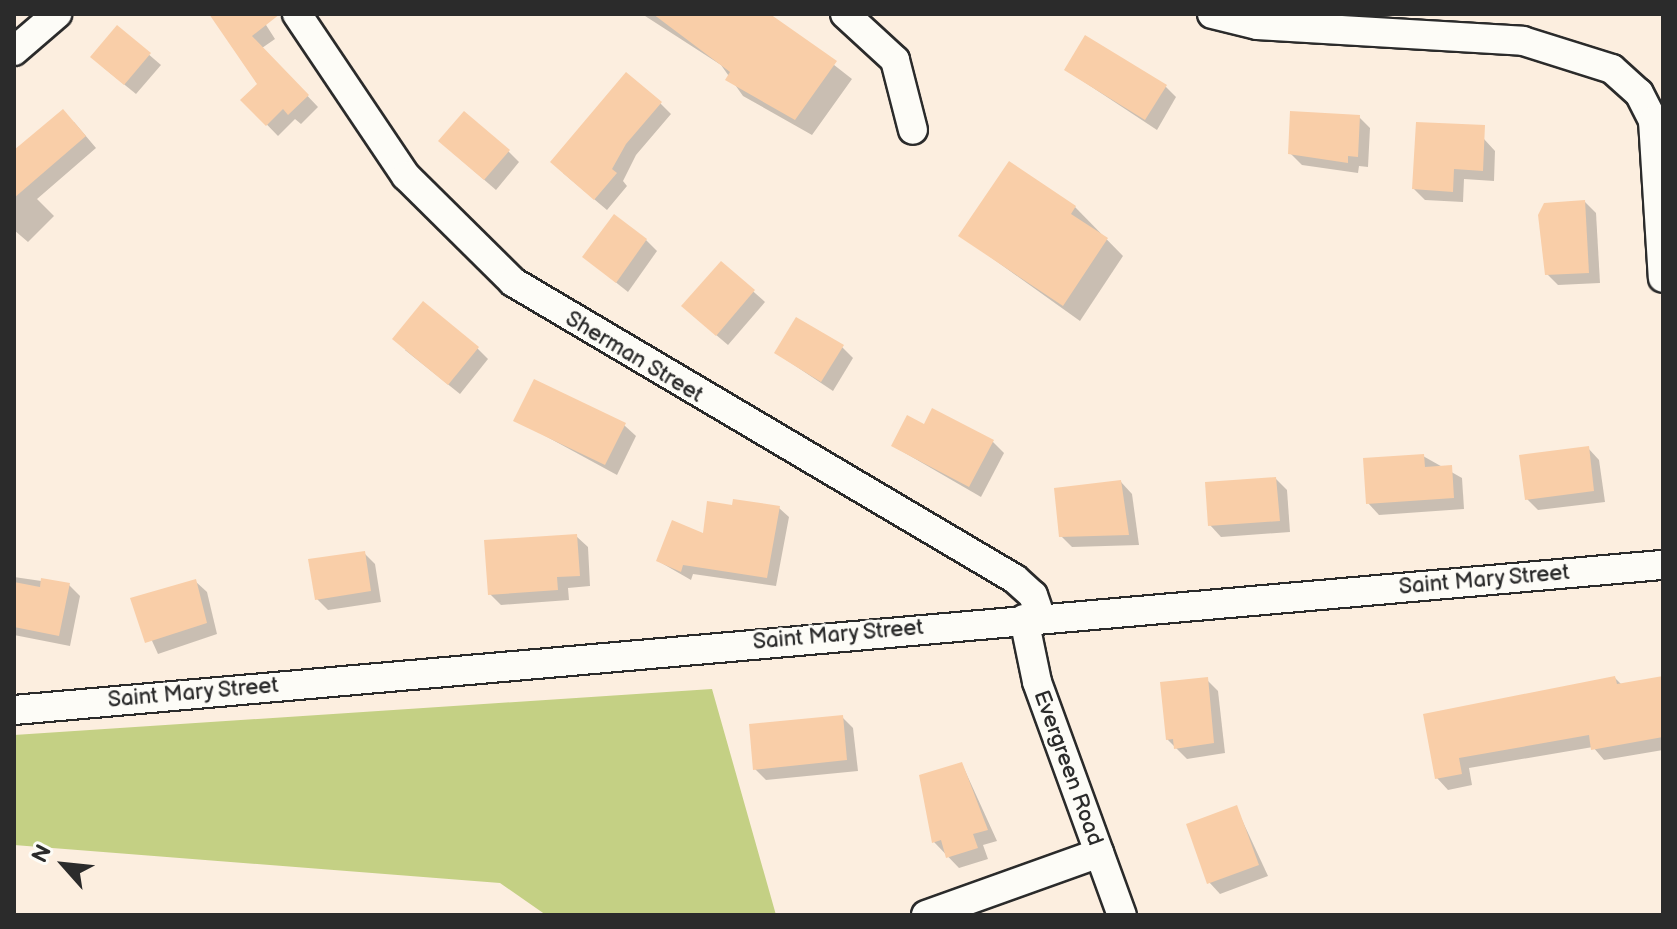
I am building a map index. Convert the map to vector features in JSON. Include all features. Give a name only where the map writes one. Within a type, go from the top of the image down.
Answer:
[{"type":"street","points":[[14,51],[57,14]]},
{"type":"street","name":"Sherman Street","points":[[297,14],[406,176],[513,282],[1015,579],[1033,595],[1033,618]]},
{"type":"street","points":[[845,14],[895,60],[913,130]]},
{"type":"street","points":[[1212,14],[1257,25],[1523,41],[1612,69],[1639,93],[1653,121],[1663,278]]},
{"type":"street","name":"Saint Mary Street","points":[[14,710],[1663,565]]},
{"type":"street","name":"Evergreen Road","points":[[1033,618],[1037,682],[1122,915]]},
{"type":"street","points":[[926,915],[1099,853]]},
{"type":"green space","points":[[712,689],[776,915],[546,915],[500,883],[14,845],[14,735]]},
{"type":"building","points":[[209,14],[280,14],[252,36],[309,95],[288,115],[283,109],[266,126],[240,100],[257,84]]},
{"type":"building","points":[[653,14],[770,14],[837,61],[795,120],[725,80],[730,72]]},
{"type":"building","points":[[117,25],[151,53],[124,85],[90,57]]},
{"type":"building","points":[[1085,35],[1167,85],[1145,120],[1064,70]]},
{"type":"building","points":[[626,72],[662,102],[626,144],[612,169],[617,173],[594,200],[550,162]]},
{"type":"building","points":[[63,109],[86,136],[14,198],[14,150]]},
{"type":"building","points":[[464,111],[510,150],[484,180],[438,141]]},
{"type":"building","points":[[1290,111],[1360,115],[1358,157],[1348,156],[1348,163],[1288,154]]},
{"type":"building","points":[[1416,122],[1485,125],[1483,171],[1454,169],[1453,192],[1412,189]]},
{"type":"building","points":[[1009,161],[1076,206],[1071,214],[1108,238],[1063,306],[958,236]]},
{"type":"building","points":[[1585,200],[1589,273],[1545,275],[1538,215],[1544,203]]},
{"type":"building","points":[[614,214],[647,239],[616,283],[582,257]]},
{"type":"building","points":[[721,261],[755,290],[716,336],[681,306]]},
{"type":"building","points":[[423,301],[479,347],[448,385],[392,339]]},
{"type":"building","points":[[796,317],[844,345],[821,382],[774,353]]},
{"type":"building","points":[[534,379],[626,423],[605,465],[513,421]]},
{"type":"building","points":[[932,408],[994,440],[969,487],[891,446],[907,415],[924,424]]},
{"type":"building","points":[[1589,446],[1594,491],[1525,500],[1519,455]]},
{"type":"building","points":[[1424,454],[1425,467],[1452,465],[1454,498],[1366,504],[1363,458]]},
{"type":"building","points":[[1276,477],[1280,521],[1208,526],[1205,482]]},
{"type":"building","points":[[1121,480],[1129,535],[1059,537],[1054,488]]},
{"type":"building","points":[[733,499],[780,506],[767,578],[683,565],[681,572],[656,561],[672,520],[703,533],[707,501],[732,505]]},
{"type":"building","points":[[577,534],[580,576],[557,577],[558,590],[488,595],[484,540]]},
{"type":"building","points":[[365,551],[371,591],[315,600],[308,559]]},
{"type":"building","points":[[41,578],[70,583],[59,636],[14,627],[14,582],[40,587]]},
{"type":"building","points":[[196,579],[207,623],[145,643],[130,598]]},
{"type":"building","points":[[1615,676],[1617,684],[1663,676],[1663,737],[1591,750],[1589,735],[1459,758],[1462,774],[1435,779],[1423,714]]},
{"type":"building","points":[[1208,677],[1214,743],[1174,749],[1173,739],[1166,740],[1160,682]]},
{"type":"building","points":[[843,715],[847,760],[753,770],[749,724]]},
{"type":"building","points":[[962,762],[988,830],[973,834],[978,848],[946,858],[941,840],[932,843],[919,775]]},
{"type":"building","points":[[1237,805],[1259,865],[1207,884],[1186,824]]}]
